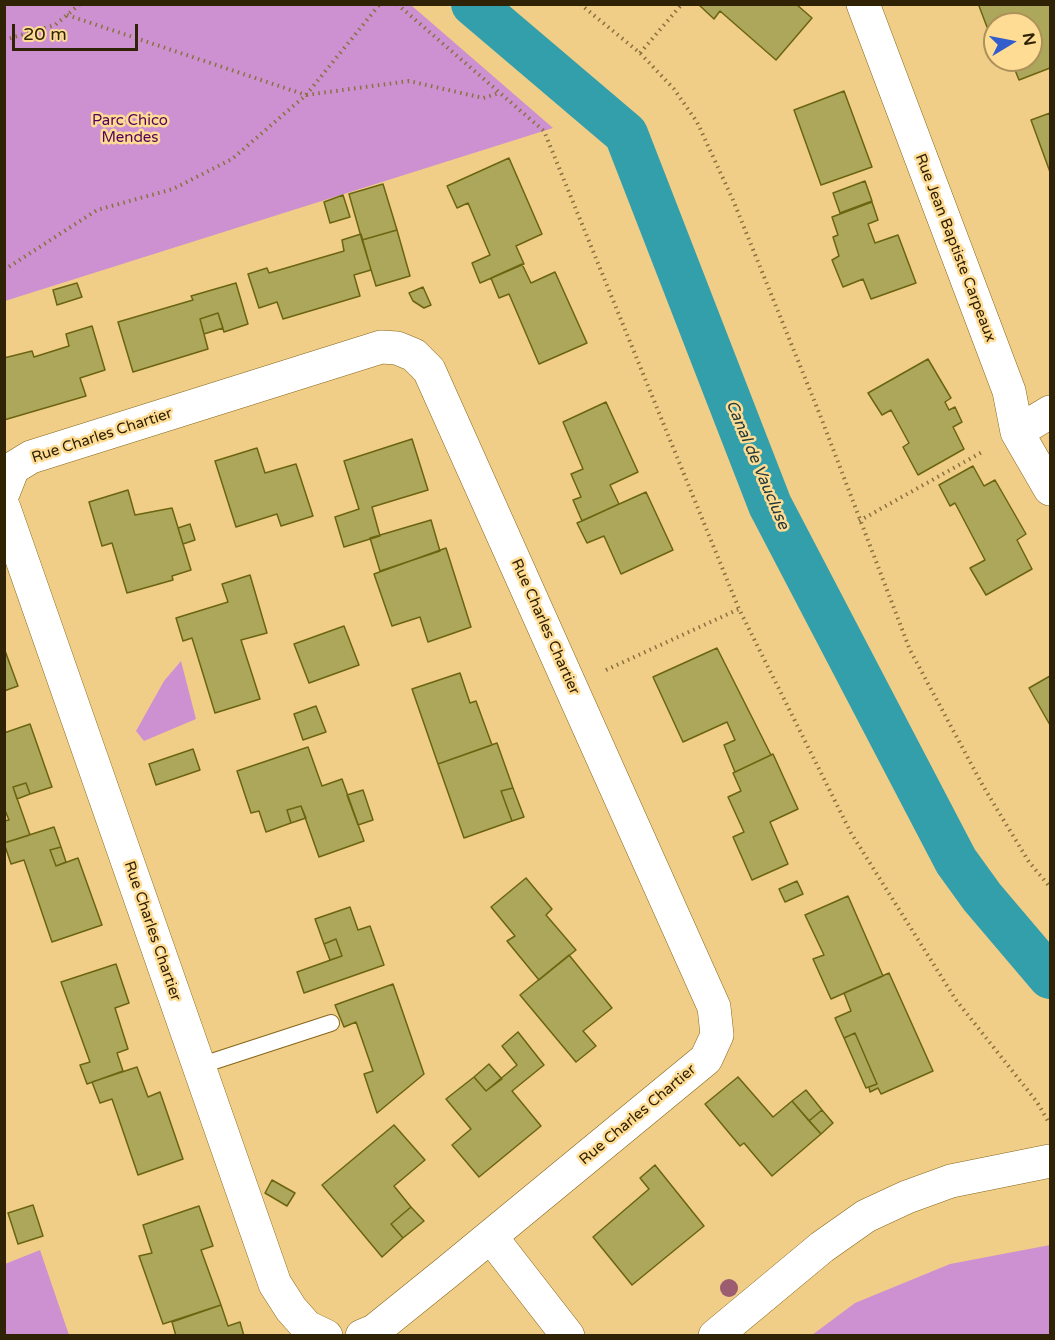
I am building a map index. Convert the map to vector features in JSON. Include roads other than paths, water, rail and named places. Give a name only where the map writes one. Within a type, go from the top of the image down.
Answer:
[{"type":"street","name":"Rue Jean Baptiste Carpeaux","points":[[863,4],[1009,391],[1017,432],[1050,489]]},
{"type":"street","name":"Rue Charles Chartier","points":[[4,491],[13,468],[31,457],[381,347],[397,348],[414,355],[429,370],[714,1007],[717,1035],[706,1059],[374,1331],[362,1335]]},
{"type":"street","points":[[1017,432],[1050,412]]},
{"type":"street","name":"Rue Charles Chartier","points":[[4,508],[275,1284],[291,1309],[307,1327],[326,1335]]},
{"type":"street","points":[[715,1335],[822,1247],[866,1216],[907,1197],[951,1181],[1050,1161]]},
{"type":"street","points":[[490,1237],[568,1335]]},
{"type":"lane","points":[[199,1066],[331,1023]]},
{"type":"waterway","name":"Canal de Vaucluse","points":[[473,4],[626,134],[770,505],[956,861],[982,897],[1050,977]]},
{"type":"park label","name":"Parc Chico Mendes","points":[[130,130]]}]
